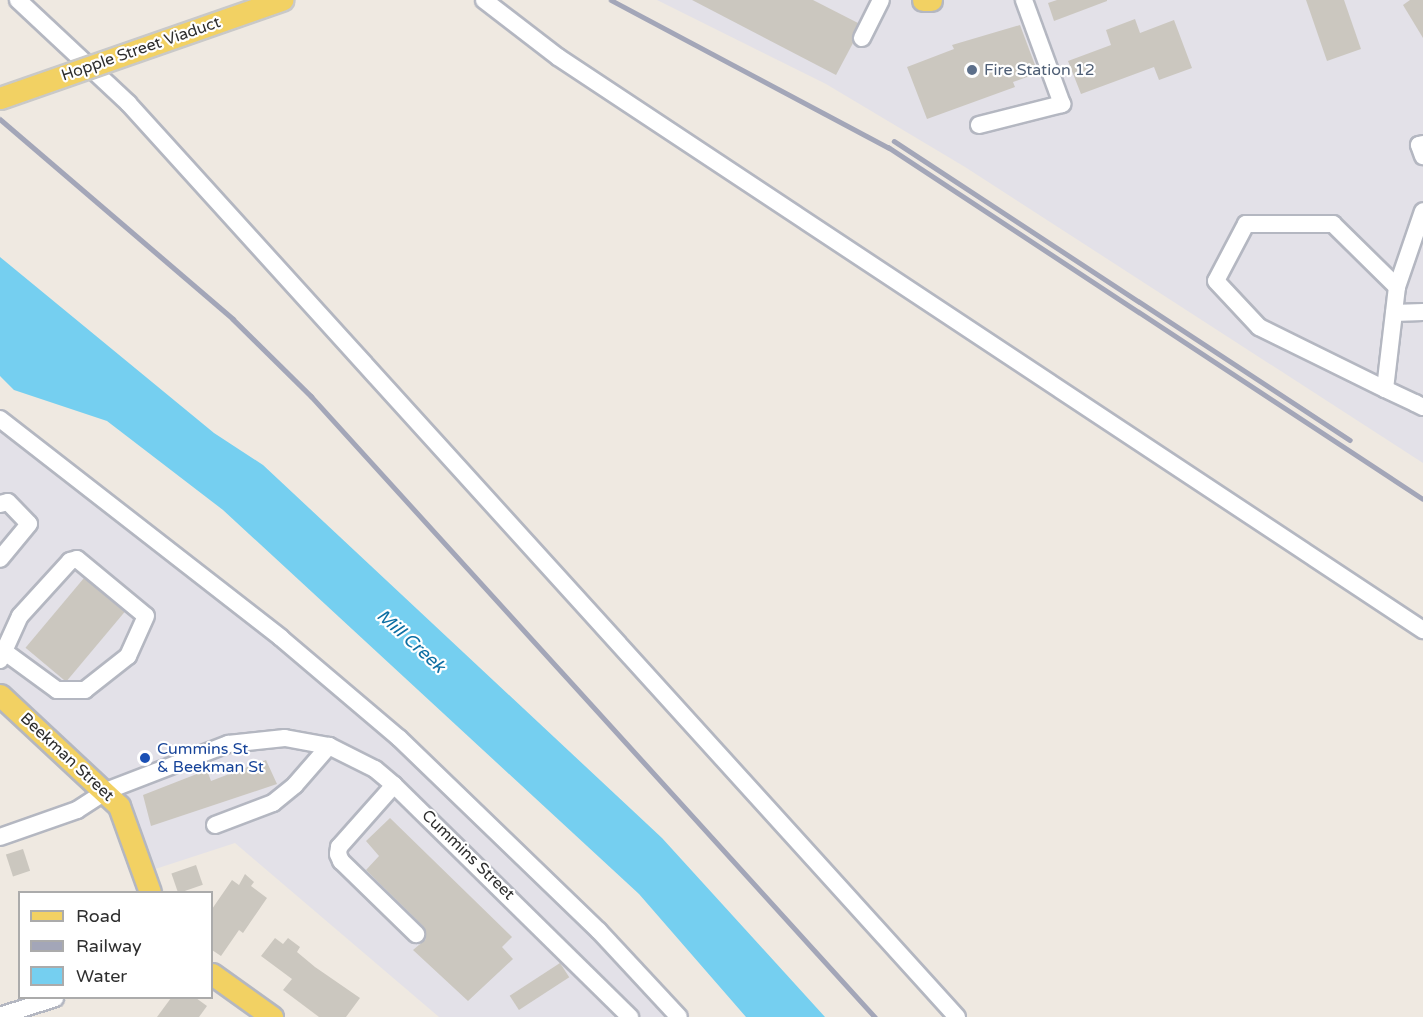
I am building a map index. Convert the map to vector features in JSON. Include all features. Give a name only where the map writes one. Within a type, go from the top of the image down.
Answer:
[{"type":"main road","name":"Hopple Street Viaduct","points":[[0,98],[282,0]]},
{"type":"main road","points":[[923,0],[931,0]]},
{"type":"main road","name":"Beekman Street","points":[[0,695],[106,791],[119,806],[150,891]]},
{"type":"main road","points":[[213,975],[272,1017]]},
{"type":"street","points":[[18,0],[128,103],[957,1017]]},
{"type":"street","points":[[484,0],[558,57],[1423,630]]},
{"type":"street","points":[[862,38],[881,0]]},
{"type":"street","points":[[979,125],[1062,104],[1023,0]]},
{"type":"street","points":[[1385,389],[1397,287],[1423,211]]},
{"type":"street","points":[[1397,287],[1333,224],[1246,224],[1216,281],[1259,327],[1385,389],[1420,403]]},
{"type":"street","points":[[1394,313],[1423,312]]},
{"type":"street","points":[[0,419],[281,638],[399,738],[599,931],[679,1017]]},
{"type":"street","points":[[0,504],[8,502],[29,524],[0,560]]},
{"type":"street","points":[[77,559],[146,616],[128,656],[85,690],[57,690],[3,656],[20,616],[70,561],[77,559]]},
{"type":"street","name":"Cummins Street","points":[[0,837],[77,810],[106,791],[228,744],[279,738],[329,746],[353,756],[394,785],[630,1017]]},
{"type":"street","points":[[215,825],[273,803],[295,785],[329,746]]},
{"type":"street","points":[[394,785],[339,847],[338,854],[340,861],[416,934]]},
{"type":"street","points":[[5,1016],[52,999]]},
{"type":"shaded area","points":[[657,0],[1423,0],[1423,463],[965,167],[826,84]]},
{"type":"shaded area","points":[[0,419],[399,738],[679,1017],[439,1017],[235,843],[143,873],[119,806],[0,696]]},
{"type":"water","name":"Mill Creek","points":[[0,257],[214,433],[263,465],[662,838],[825,1017],[746,1017],[639,894],[223,510],[107,421],[14,390],[0,376]]},
{"type":"building","points":[[692,0],[813,0],[858,23],[853,43],[836,75]]},
{"type":"building","points":[[1057,0],[1107,1],[1054,21],[1048,3]]},
{"type":"building","points":[[1306,0],[1344,0],[1361,49],[1327,61]]},
{"type":"building","points":[[1410,0],[1423,0],[1423,38],[1403,5]]},
{"type":"building","points":[[1135,19],[1140,33],[1174,20],[1192,68],[1159,80],[1154,67],[1081,94],[1068,61],[1111,45],[1106,30]]},
{"type":"building","name":"Fire Station 12","points":[[1020,25],[1038,73],[1013,82],[1015,87],[927,119],[907,67],[954,49],[952,45]]},
{"type":"building","points":[[84,578],[125,612],[66,682],[26,648]]},
{"type":"building","points":[[266,760],[277,784],[151,826],[143,795],[207,770],[211,781]]},
{"type":"building","points":[[390,818],[512,937],[502,947],[513,959],[468,1001],[413,950],[426,939],[424,927],[366,870],[379,856],[366,841]]},
{"type":"building","points":[[23,849],[30,871],[13,876],[6,855]]},
{"type":"building","points":[[196,865],[203,885],[177,891],[171,873]]},
{"type":"building","points":[[245,874],[254,882],[251,886],[267,898],[243,933],[239,930],[221,956],[213,951],[213,908],[232,880],[239,885]]},
{"type":"building","points":[[275,938],[283,944],[288,938],[300,947],[297,952],[315,967],[360,998],[346,1017],[319,1017],[283,990],[292,979],[261,956]]},
{"type":"building","points":[[560,963],[569,977],[519,1010],[510,996]]},
{"type":"building","points":[[170,999],[197,999],[207,1006],[199,1017],[157,1017]]},
{"type":"railway","points":[[611,0],[888,147],[1423,499]]},
{"type":"railway","points":[[0,119],[233,319],[311,396],[875,1017]]},
{"type":"railway","points":[[894,141],[1350,440]]},
{"type":"place","name":"Fire Station 12","points":[[972,70]]},
{"type":"place","name":"Cummins St & Beekman St","points":[[145,758]]}]
